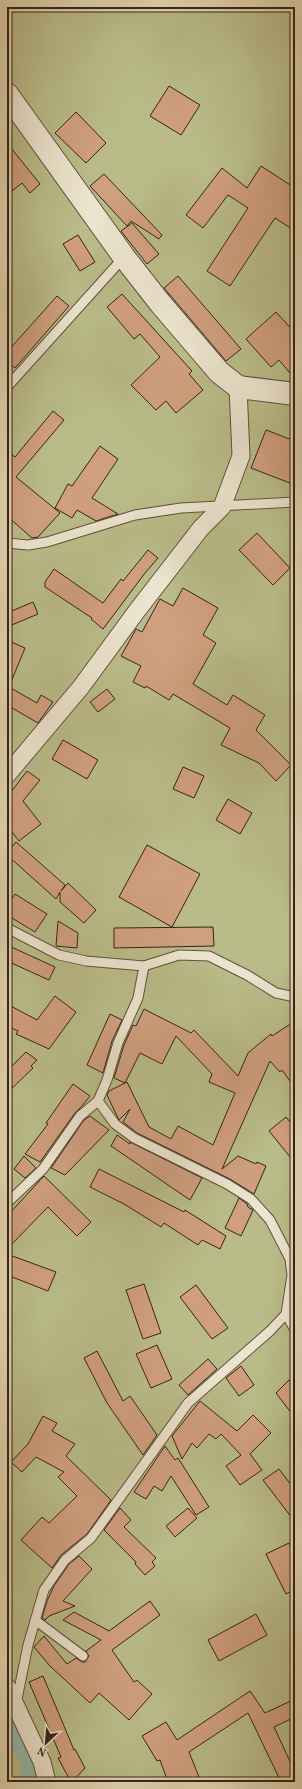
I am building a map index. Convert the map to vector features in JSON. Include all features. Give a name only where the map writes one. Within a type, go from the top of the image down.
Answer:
[{"type":"street","points":[[7,94],[124,257],[160,303],[219,372],[238,387],[295,394]]},
{"type":"street","points":[[7,775],[81,687],[136,612],[192,540],[222,506],[241,456],[238,387]]},
{"type":"street","points":[[7,1687],[42,1762],[47,1782]]},
{"type":"lane","points":[[7,387],[124,257]]},
{"type":"lane","points":[[7,543],[28,545],[47,542],[135,515],[181,508],[295,502]]},
{"type":"lane","points":[[7,928],[59,955],[86,962],[144,966],[179,955],[209,956],[247,975],[276,993],[295,996]]},
{"type":"lane","points":[[7,1203],[43,1169],[80,1116],[98,1101],[107,1080],[118,1044],[138,998],[144,966]]},
{"type":"lane","points":[[16,1705],[28,1645],[44,1590],[65,1560],[91,1538],[188,1403],[270,1331],[286,1314],[292,1275],[290,1259],[270,1220],[251,1199],[227,1184],[134,1138],[116,1124],[98,1101]]},
{"type":"lane","points":[[286,1314],[295,1330]]},
{"type":"lane","points":[[35,1620],[83,1656]]},
{"type":"green space","points":[[7,7],[295,7],[295,1782],[7,1782]]},
{"type":"building","points":[[169,86],[200,105],[181,135],[150,116]]},
{"type":"building","points":[[76,112],[106,143],[86,163],[55,133]]},
{"type":"building","points":[[7,143],[40,184],[30,193],[22,183],[7,195]]},
{"type":"building","points":[[261,166],[295,188],[295,231],[275,218],[230,286],[207,271],[248,208],[228,195],[203,228],[186,215],[222,168],[247,188]]},
{"type":"building","points":[[104,174],[162,235],[159,239],[131,221],[127,226],[90,186]]},
{"type":"building","points":[[132,223],[159,254],[147,264],[121,231]]},
{"type":"building","points":[[78,235],[95,262],[80,271],[63,244]]},
{"type":"building","points":[[178,276],[241,349],[226,361],[164,288]]},
{"type":"building","points":[[122,294],[192,371],[189,374],[203,390],[176,413],[166,401],[156,410],[131,385],[160,357],[140,334],[134,339],[107,307]]},
{"type":"building","points":[[57,296],[69,306],[15,368],[7,361],[7,352]]},
{"type":"building","points":[[276,312],[295,333],[295,379],[279,360],[271,367],[246,339]]},
{"type":"building","points":[[53,411],[64,420],[16,477],[60,513],[38,537],[32,538],[7,516],[7,451],[15,457]]},
{"type":"building","points":[[266,430],[295,441],[295,485],[251,468]]},
{"type":"building","points":[[100,446],[118,459],[92,498],[118,514],[96,521],[77,510],[72,518],[55,508],[68,484],[72,486]]},
{"type":"building","points":[[257,533],[290,568],[273,585],[239,550]]},
{"type":"building","points":[[148,550],[158,558],[103,629],[91,619],[92,618],[45,587],[45,582],[54,569],[103,603],[121,579],[123,581]]},
{"type":"building","points":[[183,588],[218,608],[203,635],[216,643],[193,684],[227,705],[233,695],[265,715],[256,730],[291,765],[276,781],[259,763],[221,745],[230,728],[173,694],[169,700],[146,686],[145,688],[133,682],[141,666],[121,656],[136,629],[142,632],[160,599],[173,606]]},
{"type":"building","points":[[33,602],[38,614],[7,627],[7,613]]},
{"type":"building","points":[[7,640],[25,648],[9,687],[37,703],[41,695],[53,702],[38,723],[7,705]]},
{"type":"building","points":[[107,689],[115,699],[98,712],[90,702]]},
{"type":"building","points":[[63,740],[98,760],[87,779],[52,759]]},
{"type":"building","points":[[183,767],[204,776],[194,798],[173,789]]},
{"type":"building","points":[[27,771],[40,780],[23,801],[41,824],[19,841],[7,826],[7,797]]},
{"type":"building","points":[[228,799],[252,813],[240,834],[216,820]]},
{"type":"building","points":[[16,842],[65,885],[61,891],[68,883],[96,910],[84,923],[60,902],[60,892],[56,899],[7,855]]},
{"type":"building","points":[[147,845],[200,874],[172,927],[119,897]]},
{"type":"building","points":[[15,894],[47,914],[35,932],[7,915],[7,906]]},
{"type":"building","points":[[58,921],[78,933],[77,948],[56,946]]},
{"type":"building","points":[[213,927],[214,946],[114,948],[114,928]]},
{"type":"building","points":[[7,945],[55,967],[49,980],[7,961]]},
{"type":"building","points":[[55,996],[76,1012],[49,1049],[16,1034],[18,1031],[7,1026],[7,1004],[37,1020]]},
{"type":"building","points":[[144,1009],[191,1033],[194,1030],[238,1076],[248,1053],[271,1034],[272,1036],[295,1021],[295,1088],[282,1070],[280,1072],[270,1061],[222,1169],[238,1156],[256,1164],[257,1162],[266,1166],[254,1194],[230,1179],[137,1133],[123,1122],[130,1109],[119,1120],[107,1095],[109,1091],[125,1083],[114,1078],[124,1045],[133,1025],[136,1026]],"holes":[[[176,1036],[212,1074],[209,1082],[235,1093],[213,1145],[178,1126],[171,1139],[149,1127],[127,1082],[125,1083],[140,1053],[162,1064]]]},
{"type":"building","points":[[110,1014],[122,1020],[112,1041],[103,1073],[87,1065]]},
{"type":"building","points":[[26,1052],[37,1060],[31,1066],[33,1068],[7,1093],[7,1071]]},
{"type":"building","points":[[73,1084],[90,1096],[75,1113],[40,1162],[25,1154],[48,1124],[46,1123]]},
{"type":"building","points":[[90,1116],[109,1130],[65,1175],[51,1168],[84,1120]]},
{"type":"building","points":[[286,1117],[295,1128],[295,1163],[269,1131]]},
{"type":"building","points":[[117,1135],[130,1144],[130,1142],[202,1178],[190,1200],[111,1146]]},
{"type":"building","points":[[24,1156],[36,1168],[25,1178],[14,1169]]},
{"type":"building","points":[[99,1169],[184,1212],[185,1210],[226,1236],[220,1249],[202,1240],[198,1245],[164,1223],[161,1227],[124,1204],[90,1187]]},
{"type":"building","points":[[44,1176],[91,1222],[77,1236],[48,1207],[7,1249],[7,1216]]},
{"type":"building","points":[[239,1198],[253,1210],[241,1236],[225,1228]]},
{"type":"building","points":[[7,1254],[56,1272],[48,1291],[7,1275]]},
{"type":"building","points":[[144,1284],[161,1333],[143,1339],[126,1290]]},
{"type":"building","points":[[196,1285],[228,1328],[212,1339],[180,1297]]},
{"type":"building","points":[[157,1345],[172,1379],[151,1388],[136,1354]]},
{"type":"building","points":[[97,1351],[123,1401],[130,1396],[157,1435],[143,1455],[107,1403],[84,1358]]},
{"type":"building","points":[[208,1359],[217,1369],[188,1395],[179,1385]]},
{"type":"building","points":[[241,1366],[254,1385],[239,1396],[226,1378]]},
{"type":"building","points":[[289,1380],[295,1388],[295,1418],[276,1393]]},
{"type":"building","points":[[200,1401],[237,1431],[253,1415],[271,1433],[250,1454],[262,1470],[240,1485],[226,1466],[241,1455],[221,1434],[216,1439],[209,1434],[197,1448],[192,1443],[182,1459],[172,1436]]},
{"type":"building","points":[[43,1416],[57,1423],[52,1431],[75,1444],[66,1456],[111,1500],[87,1534],[61,1555],[52,1568],[21,1540],[42,1517],[49,1523],[77,1496],[58,1477],[64,1472],[36,1457],[22,1472],[11,1462],[28,1444]]},
{"type":"building","points":[[165,1446],[175,1460],[178,1458],[209,1507],[196,1515],[171,1476],[162,1491],[154,1486],[146,1499],[134,1492]]},
{"type":"building","points":[[279,1469],[295,1490],[295,1522],[263,1480]]},
{"type":"building","points":[[120,1508],[131,1520],[124,1527],[156,1558],[152,1562],[155,1566],[145,1575],[135,1564],[136,1562],[104,1530]]},
{"type":"building","points":[[188,1508],[197,1518],[175,1537],[166,1526]]},
{"type":"building","points":[[289,1543],[295,1555],[295,1589],[286,1594],[266,1554]]},
{"type":"building","points":[[79,1556],[92,1569],[63,1601],[75,1606],[49,1616],[45,1620],[42,1618],[47,1601],[54,1586],[69,1564]]},
{"type":"building","points":[[150,1601],[160,1615],[112,1650],[134,1682],[137,1680],[152,1694],[129,1720],[99,1693],[90,1703],[50,1666],[34,1647],[44,1636],[67,1664],[76,1658],[82,1662],[85,1662],[89,1656],[86,1651],[101,1640],[63,1620],[74,1612],[109,1631]]},
{"type":"building","points":[[256,1614],[267,1635],[219,1661],[208,1640]]},
{"type":"building","points":[[43,1676],[74,1750],[75,1749],[85,1768],[72,1782],[58,1758],[61,1757],[29,1682]]},
{"type":"building","points":[[250,1691],[265,1713],[295,1699],[295,1717],[274,1727],[295,1772],[295,1776],[281,1782],[248,1713],[189,1752],[201,1782],[168,1782],[160,1760],[157,1761],[142,1736],[166,1722],[177,1740]]},
{"type":"waterway","points":[[7,1717],[28,1760],[30,1782]]}]
